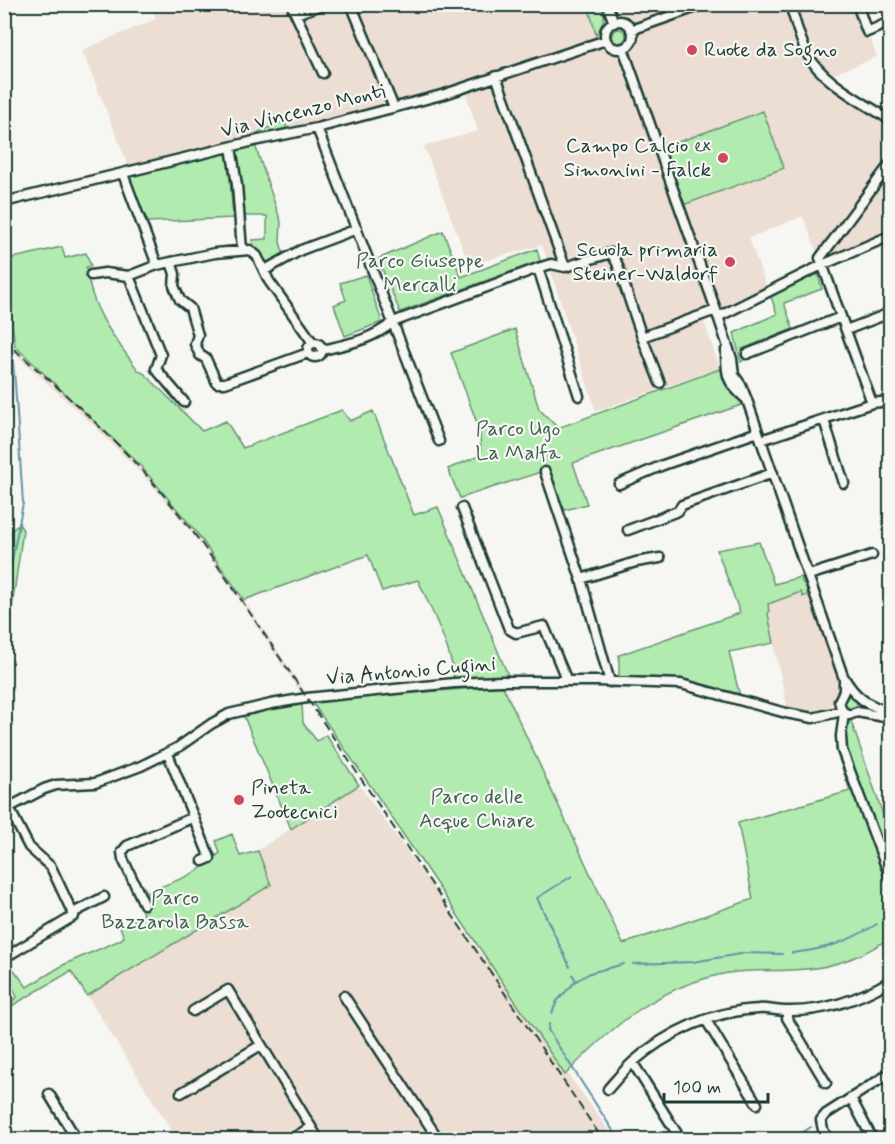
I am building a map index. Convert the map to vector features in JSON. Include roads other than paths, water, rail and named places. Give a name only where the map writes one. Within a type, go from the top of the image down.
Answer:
[{"type":"street","points":[[291,4],[323,73]]},
{"type":"street","points":[[296,15],[324,4]]},
{"type":"street","points":[[351,4],[394,108]]},
{"type":"street","points":[[607,4],[614,22]]},
{"type":"street","points":[[631,30],[705,4]]},
{"type":"street","points":[[790,4],[806,52],[813,64],[826,77],[891,120]]},
{"type":"street","points":[[857,4],[867,33],[891,22]]},
{"type":"street","points":[[614,22],[626,24],[631,30],[632,39],[623,48],[615,49],[606,40],[608,28],[614,22]]},
{"type":"street","name":"Via Vincenzo Monti","points":[[4,201],[394,108],[444,94],[606,40]]},
{"type":"street","points":[[623,48],[717,314],[726,344],[728,380],[747,400],[843,676],[858,697],[861,707],[849,713]]},
{"type":"street","points":[[496,76],[565,267]]},
{"type":"street","points":[[317,128],[439,441]]},
{"type":"street","points":[[231,147],[237,185],[242,250]]},
{"type":"street","points":[[872,403],[822,265],[821,254],[891,164]]},
{"type":"street","points":[[123,174],[157,264]]},
{"type":"street","points":[[265,270],[301,250],[357,229]]},
{"type":"street","points":[[642,337],[717,314],[891,236]]},
{"type":"street","points":[[91,275],[105,273],[129,276],[157,264],[215,253],[250,250],[257,256],[269,281],[313,343],[320,345],[322,350]]},
{"type":"street","points":[[171,262],[175,274],[174,286],[180,300],[190,309],[198,335],[195,344],[200,355],[206,359],[217,383],[225,383],[308,353],[315,357],[322,350],[352,344],[379,334],[393,322],[538,268],[551,264],[565,267],[611,253],[617,263],[660,383]]},
{"type":"street","points":[[538,268],[579,396]]},
{"type":"street","points":[[129,276],[161,355],[156,369],[184,402]]},
{"type":"street","points":[[846,330],[891,313]]},
{"type":"street","points":[[747,354],[841,317]]},
{"type":"street","points":[[308,353],[308,348],[313,343]]},
{"type":"street","points":[[619,484],[663,465],[760,436],[824,420],[872,403],[891,401]]},
{"type":"street","points":[[824,420],[844,483]]},
{"type":"street","points":[[545,472],[581,579],[610,682]]},
{"type":"street","points":[[628,530],[678,511],[682,506],[773,473]]},
{"type":"street","points":[[462,508],[509,629],[516,633],[541,625],[544,627],[567,681]]},
{"type":"street","points":[[809,575],[872,555]]},
{"type":"street","points":[[581,579],[636,562],[660,558]]},
{"type":"street","points":[[843,676],[841,698],[849,713],[842,742],[843,752],[891,878]]},
{"type":"street","name":"Via Antonio Cugini","points":[[7,809],[44,789],[56,785],[95,783],[168,754],[220,718],[238,711],[271,704],[454,683],[567,681],[681,684],[786,713],[813,718],[849,713],[891,718]]},
{"type":"street","points":[[824,715],[849,692],[880,709],[891,711]]},
{"type":"street","points":[[168,754],[210,858],[203,861]]},
{"type":"street","points":[[4,958],[74,916],[51,867],[29,848],[7,809]]},
{"type":"street","points":[[144,904],[123,859],[122,852],[127,846],[194,817]]},
{"type":"street","points":[[73,913],[105,897]]},
{"type":"street","points":[[608,1089],[633,1063],[657,1043],[706,1020],[724,1014],[759,1009],[787,1011],[836,1006],[891,981]]},
{"type":"street","points":[[193,1011],[228,990],[319,1140]]},
{"type":"street","points":[[344,996],[438,1140]]},
{"type":"street","points":[[787,1011],[787,1018],[826,1083]]},
{"type":"street","points":[[706,1020],[758,1104]]},
{"type":"street","points":[[181,1094],[261,1045]]},
{"type":"street","points":[[633,1063],[681,1140]]},
{"type":"street","points":[[829,1140],[823,1130],[821,1120],[825,1114],[891,1073]]},
{"type":"street","points":[[49,1094],[77,1140]]},
{"type":"street","points":[[851,1098],[873,1140]]},
{"type":"street","points":[[290,1140],[311,1127]]},
{"type":"waterway","points":[[4,271],[15,383],[23,503],[4,602]]},
{"type":"waterway","points":[[570,967],[537,898],[572,876]]},
{"type":"waterway","points":[[792,953],[837,944],[877,924]]},
{"type":"waterway","points":[[633,964],[693,962],[746,953],[782,954]]},
{"type":"waterway","points":[[576,981],[590,973],[624,964]]},
{"type":"waterway","points":[[552,1013],[557,1001],[576,981],[573,975]]},
{"type":"waterway","points":[[549,1024],[548,1030],[619,1140]]},
{"type":"waterway","points":[[791,1140],[811,1127]]},
{"type":"railway","points":[[4,340],[73,401],[122,449],[193,532],[242,601],[603,1140]]},
{"type":"place","name":"Ruote da Sogno","points":[[692,50]]},
{"type":"place","name":"Campo Calcio ex Simonini - Falck","points":[[723,158]]},
{"type":"place","name":"Scuola primaria Steiner-Waldorf","points":[[730,262]]},
{"type":"place","name":"Pineta Zootecnici","points":[[239,800]]},
{"type":"park label","name":"Parco Giuseppe Mercalli","points":[[420,273]]},
{"type":"park label","name":"Parco Ugo La Malfa","points":[[518,441]]},
{"type":"park label","name":"Parco delle Acque Chiare","points":[[477,809]]},
{"type":"park label","name":"Parco Bazzarola Bassa","points":[[175,910]]}]
